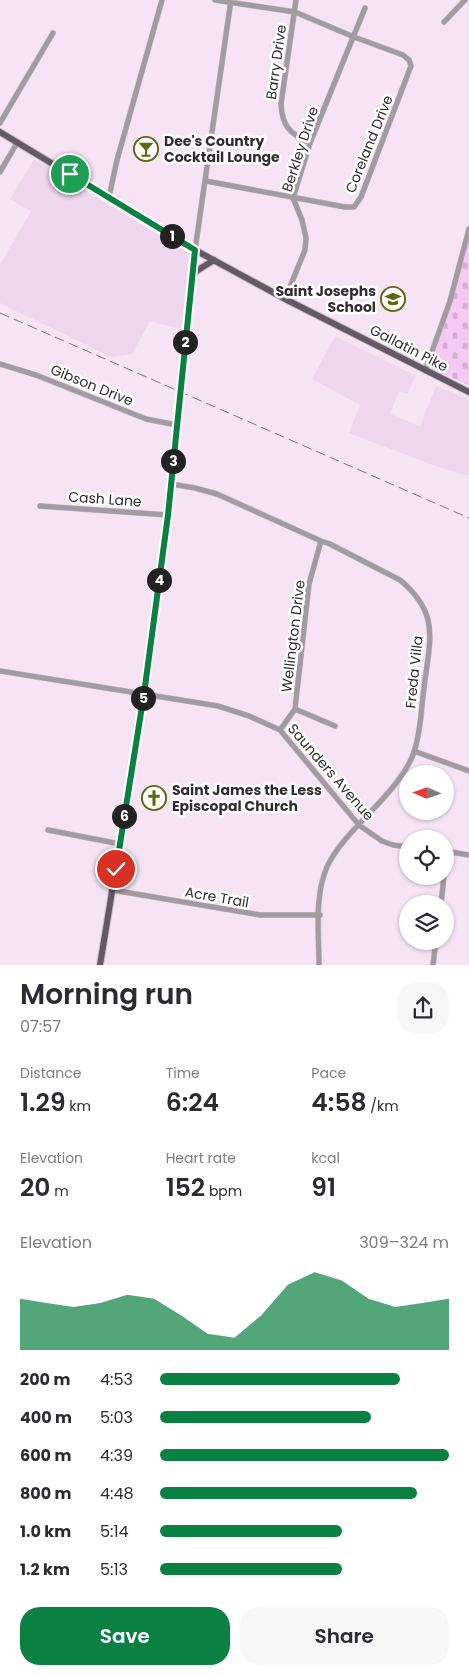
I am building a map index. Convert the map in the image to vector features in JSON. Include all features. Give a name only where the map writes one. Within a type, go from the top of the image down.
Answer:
[{"type":"main road","name":"Gallatin Pike","points":[[0,132],[195,250],[285,299],[469,392]]},
{"type":"main road","points":[[100,965],[144,694],[168,515],[195,250]]},
{"type":"main road","points":[[192,276],[214,260]]},
{"type":"street","points":[[109,198],[117,160],[162,0]]},
{"type":"street","points":[[215,0],[295,12],[354,37]]},
{"type":"street","name":"Barry Drive","points":[[296,0],[281,104],[282,116],[286,126],[292,132],[310,143]]},
{"type":"street","points":[[444,22],[465,0]]},
{"type":"street","points":[[195,250],[231,1]]},
{"type":"street","name":"Berkley Drive","points":[[285,299],[305,250],[306,238],[302,220],[293,198],[310,143],[366,8]]},
{"type":"street","points":[[0,123],[53,34]]},
{"type":"street","name":"Coreland Drive","points":[[206,181],[293,198],[354,207],[361,197],[411,66],[409,60],[404,55],[354,37]]},
{"type":"street","points":[[0,172],[17,143]]},
{"type":"street","points":[[425,371],[450,301],[469,229]]},
{"type":"street","name":"Gibson Drive","points":[[0,364],[36,375],[146,419],[177,425]]},
{"type":"street","name":"Freda Villa","points":[[171,484],[217,494],[321,542],[330,544],[400,580],[419,600],[428,620],[429,640],[420,720],[414,751],[399,780],[344,842],[328,866],[321,890],[319,965]]},
{"type":"street","name":"Cash Lane","points":[[40,506],[168,515]]},
{"type":"street","name":"Wellington Drive","points":[[280,730],[295,710],[309,584],[321,542]]},
{"type":"street","name":"Saunders Avenue","points":[[0,671],[218,706],[249,716],[280,730],[359,825],[382,841],[399,845]]},
{"type":"street","points":[[295,710],[336,726]]},
{"type":"street","points":[[414,751],[469,771]]},
{"type":"street","points":[[48,830],[120,844]]},
{"type":"street","points":[[454,853],[469,855]]},
{"type":"street","name":"Acre Trail","points":[[112,890],[260,916],[320,915]]},
{"type":"street","points":[[433,965],[435,950]]},
{"type":"shaded area","points":[[34,159],[190,254],[181,329],[150,321],[132,354],[111,357],[0,303],[0,265],[31,211],[10,199]]},
{"type":"shaded area","points":[[335,336],[416,376],[407,394],[399,391],[390,414],[420,426],[436,386],[469,399],[469,476],[435,466],[349,433],[360,405],[312,379]]},
{"type":"green space","points":[[469,237],[469,385],[428,368]]},
{"type":"railway","points":[[0,313],[469,518]]},
{"type":"place","name":"Dee's Country Cocktail Lounge","points":[[146,149]]},
{"type":"place","name":"Saint Josephs School","points":[[393,299]]},
{"type":"place","name":"Saint James the Less Episcopal Church","points":[[154,798]]},
{"type":"route","points":[[70,174],[195,250],[168,515],[144,694],[116,869]]}]
